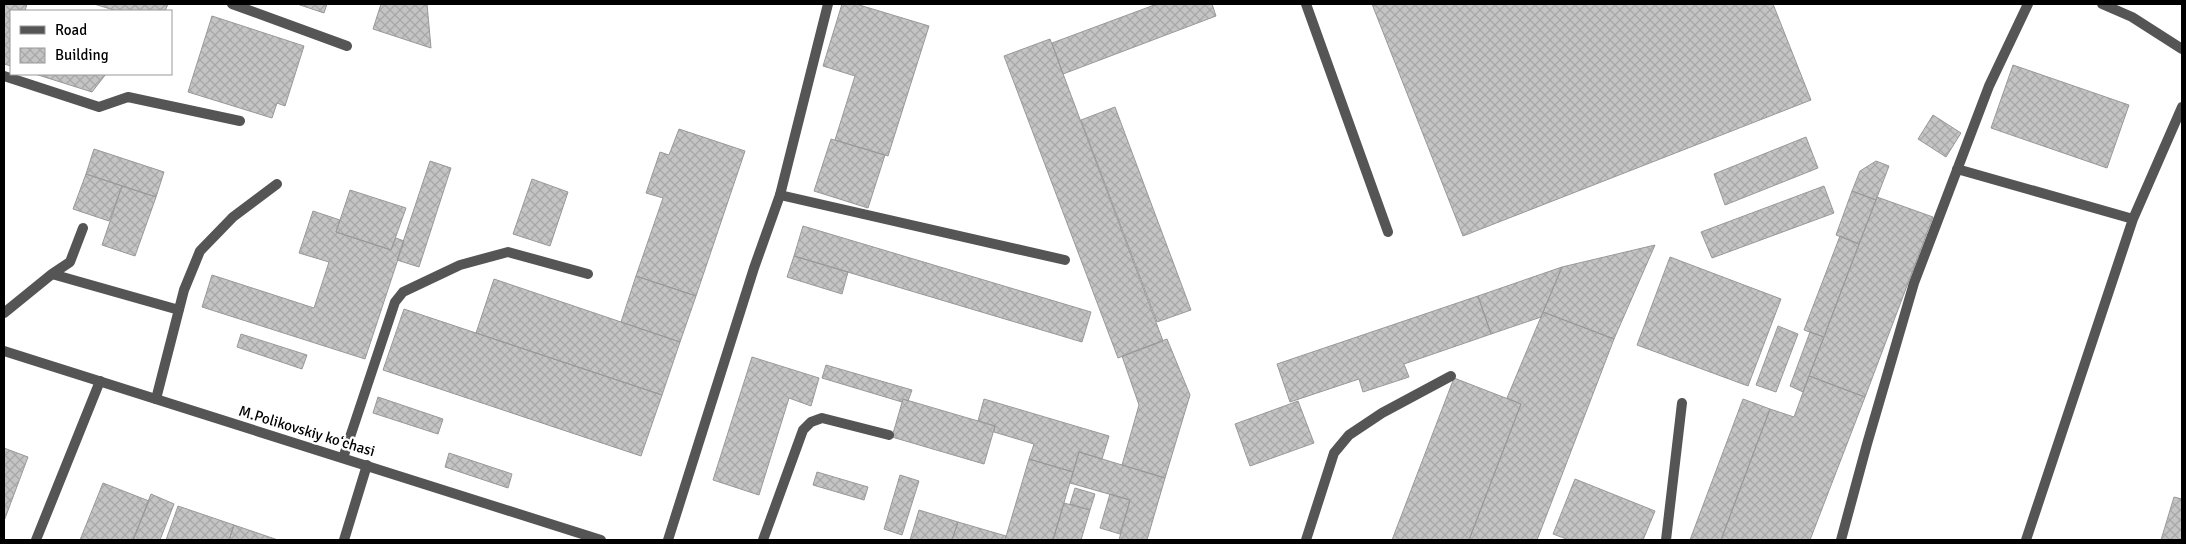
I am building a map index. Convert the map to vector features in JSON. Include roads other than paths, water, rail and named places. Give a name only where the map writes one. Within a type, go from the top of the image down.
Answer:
[{"type":"street","points":[[232,4],[347,46]]},
{"type":"street","points":[[668,540],[754,268],[780,195],[828,4]]},
{"type":"street","points":[[1306,4],[1388,232]]},
{"type":"street","points":[[1841,540],[1914,283],[1989,86],[2028,4]]},
{"type":"street","points":[[2102,4],[2132,17],[2182,49]]},
{"type":"street","points":[[4,76],[99,107],[128,97],[240,121]]},
{"type":"street","points":[[2026,540],[2132,219],[2182,107]]},
{"type":"street","points":[[1957,169],[2132,219]]},
{"type":"street","points":[[156,399],[184,290],[200,251],[233,217],[277,184]]},
{"type":"street","points":[[780,195],[1065,260]]},
{"type":"street","points":[[4,313],[52,274],[70,262],[84,228]]},
{"type":"street","points":[[342,458],[395,302],[403,292],[460,265],[508,252],[588,274]]},
{"type":"street","points":[[52,274],[179,310]]},
{"type":"street","name":"M.Polikovskiy koʻchasi","points":[[4,351],[367,465],[588,538],[601,540]]},
{"type":"street","points":[[1306,540],[1334,453],[1349,436],[1382,413],[1451,376]]},
{"type":"street","points":[[36,540],[100,382]]},
{"type":"street","points":[[1666,540],[1682,402]]},
{"type":"street","points":[[763,540],[803,430],[811,422],[822,418],[889,435]]},
{"type":"street","points":[[344,540],[367,465]]}]
